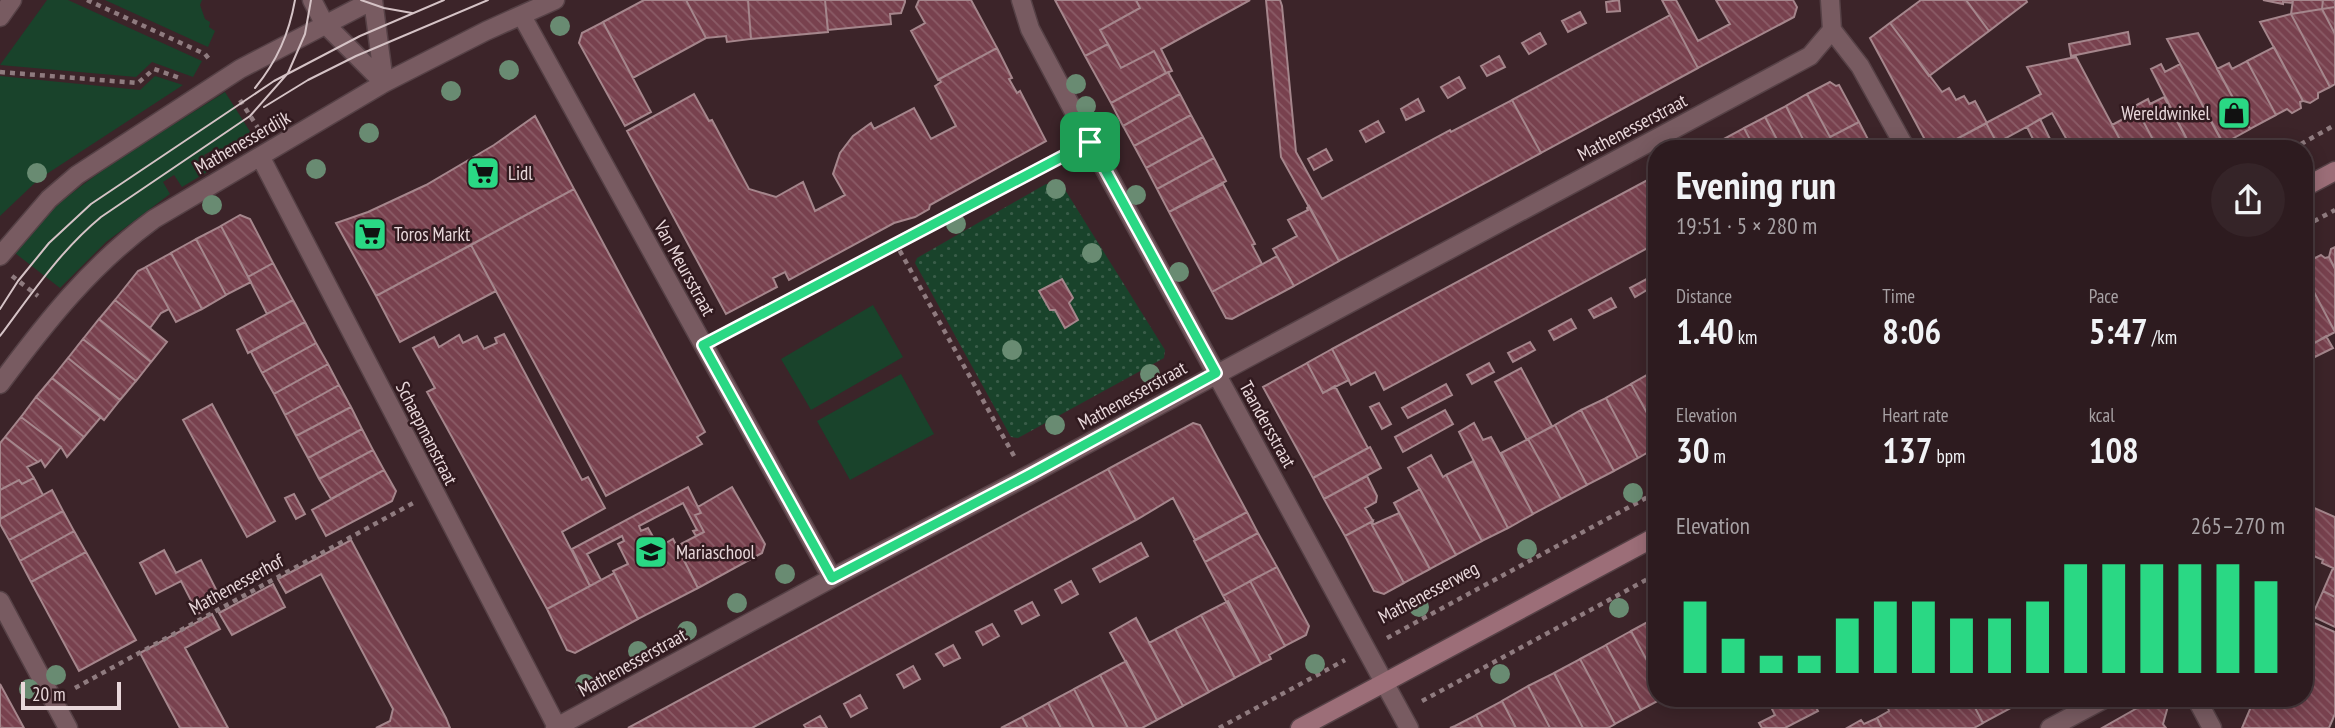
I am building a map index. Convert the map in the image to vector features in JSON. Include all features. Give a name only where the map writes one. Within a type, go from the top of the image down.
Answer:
[{"type":"street","points":[[0,17],[12,0]]},
{"type":"street","points":[[312,0],[324,23],[384,83]]},
{"type":"street","points":[[0,256],[49,199],[77,175],[240,69],[324,23],[373,0],[384,83]]},
{"type":"street","name":"Mathenesserdijk","points":[[0,384],[59,307],[102,260],[176,204],[261,158],[291,137],[384,83],[486,31],[555,0]]},
{"type":"street","name":"Taandersstraat","points":[[1021,0],[1030,29],[1090,142],[1405,720]]},
{"type":"street","points":[[1830,0],[1832,30],[1860,65],[1901,140]]},
{"type":"street","name":"Van Meursstraat","points":[[522,16],[832,578]]},
{"type":"street","name":"Mathenesserstraat","points":[[1651,140],[1810,55],[1832,30]]},
{"type":"street","name":"Mathenesserstraat","points":[[556,727],[1648,142]]},
{"type":"street","name":"Schaepmanstraat","points":[[261,158],[556,727]]},
{"type":"street","points":[[2313,183],[2335,171]]},
{"type":"street","points":[[1300,728],[1648,541]]},
{"type":"street","points":[[0,601],[68,728]]},
{"type":"street","points":[[2050,728],[2089,707]]},
{"type":"street","points":[[2201,707],[2212,728]]},
{"type":"path","points":[[87,0],[205,54]]},
{"type":"path","points":[[0,72],[138,83],[155,69],[187,80],[226,79],[264,138],[261,158]]},
{"type":"path","points":[[2308,140],[2335,125]]},
{"type":"path","points":[[703,345],[1090,142]]},
{"type":"path","points":[[2313,222],[2335,210]]},
{"type":"path","points":[[896,244],[1014,456],[1031,474]]},
{"type":"path","points":[[9,274],[31,292],[59,307]]},
{"type":"path","name":"Mathenesserhof","points":[[53,700],[433,492]]},
{"type":"path","name":"Mathenesserweg","points":[[1219,728],[1648,497]]},
{"type":"path","points":[[1405,720],[1648,580]]},
{"type":"green space","points":[[47,0],[68,0],[202,61],[193,77],[152,62],[136,77],[0,65]]},
{"type":"green space","points":[[105,0],[202,0],[200,5],[205,19],[215,31],[208,47]]},
{"type":"green space","points":[[0,76],[140,90],[155,76],[183,85],[39,179],[0,216]]},
{"type":"green space","points":[[225,92],[256,141],[225,160],[217,148],[204,155],[212,169],[182,187],[174,175],[163,182],[170,194],[106,242],[60,288],[15,253],[49,213],[81,186]]},
{"type":"green space","points":[[1046,184],[1062,185],[1165,350],[1164,358],[1018,438],[1011,437],[915,263],[917,258]]},
{"type":"green space","points":[[873,305],[903,357],[811,410],[781,359]]},
{"type":"green space","points":[[901,374],[934,434],[850,480],[817,421]]},
{"type":"building","points":[[644,0],[686,0],[706,38],[633,78],[603,22]]},
{"type":"building","points":[[686,0],[748,0],[751,39],[727,42],[726,36],[706,38]]},
{"type":"building","points":[[748,0],[825,0],[828,32],[751,39]]},
{"type":"building","points":[[825,0],[905,2],[901,13],[890,14],[891,24],[828,30]]},
{"type":"building","points":[[919,0],[971,0],[997,48],[938,80],[911,31],[925,23],[916,7]]},
{"type":"building","points":[[1055,0],[1136,0],[1140,8],[1100,30],[1108,44],[1085,56]]},
{"type":"building","points":[[1136,0],[1250,0],[1161,49],[1172,71],[1166,73],[1154,51],[1121,68],[1100,30],[1140,8]]},
{"type":"building","points":[[1266,0],[1280,0],[1282,6],[1296,152],[1322,199],[1512,100],[1541,153],[1339,261],[1281,157]]},
{"type":"building","points":[[1619,0],[1620,11],[1607,12],[1606,2]]},
{"type":"building","points":[[1662,0],[1676,0],[1698,41],[1730,24],[1716,0],[1793,0],[1797,7],[1794,17],[1698,68]]},
{"type":"building","points":[[1921,0],[1966,0],[1989,31],[1929,76],[1890,23]]},
{"type":"building","points":[[1966,0],[2026,0],[2027,2],[1989,31]]},
{"type":"building","points":[[2263,0],[2293,0],[2292,3],[2283,4]]},
{"type":"building","points":[[2293,0],[2323,0],[2322,9],[2291,14]]},
{"type":"building","points":[[2323,0],[2335,0],[2335,7],[2322,9]]},
{"type":"building","points":[[2335,7],[2335,34],[2322,9]]},
{"type":"building","points":[[2322,9],[2335,34],[2335,84],[2330,87],[2291,14]]},
{"type":"building","points":[[1580,12],[1586,23],[1568,32],[1562,21]]},
{"type":"building","points":[[2291,14],[2330,87],[2318,93],[2318,98],[2310,103],[2303,101],[2260,22]]},
{"type":"building","points":[[1670,15],[1698,68],[1541,153],[1512,100]]},
{"type":"building","points":[[603,22],[651,112],[625,126],[579,43],[582,33]]},
{"type":"building","points":[[1890,23],[1942,92],[1949,88],[1956,100],[1964,96],[1969,104],[1975,101],[1987,123],[1955,140],[1925,140],[1870,38]]},
{"type":"building","points":[[2128,32],[2130,44],[2071,56],[2069,44]]},
{"type":"building","points":[[1540,33],[1546,44],[1529,54],[1522,43]]},
{"type":"building","points":[[2198,33],[2250,129],[2230,140],[2221,140],[2167,39]]},
{"type":"building","points":[[1108,44],[1121,68],[1154,51],[1166,73],[1111,103],[1085,56]]},
{"type":"building","points":[[2274,47],[2303,101],[2300,102],[2301,108],[2292,113],[2287,109],[2276,115],[2247,61]]},
{"type":"building","points":[[997,48],[1012,78],[1009,79],[1017,93],[1020,91],[1046,141],[930,205],[929,209],[915,217],[894,223],[789,280],[785,272],[773,278],[777,287],[726,314],[627,131],[694,94],[709,121],[712,120],[749,189],[776,197],[803,182],[815,211],[845,195],[833,174],[840,153],[853,136],[871,123],[874,129],[914,108],[931,139],[956,126],[935,86],[941,82],[939,79]]},
{"type":"building","points":[[1499,56],[1505,67],[1487,76],[1481,66]]},
{"type":"building","points":[[2076,57],[2120,140],[2067,140],[2052,113],[2002,140],[1995,140],[1986,123],[2041,94],[2027,67]]},
{"type":"building","points":[[2247,61],[2276,115],[2250,129],[2217,69],[2229,63],[2232,69]]},
{"type":"building","points":[[2161,64],[2165,72],[2180,64],[2222,140],[2187,140],[2151,69]]},
{"type":"building","points":[[1168,72],[1180,94],[1123,126],[1111,103]]},
{"type":"building","points":[[1459,77],[1465,88],[1448,98],[1441,87]]},
{"type":"building","points":[[1830,82],[1839,85],[1859,122],[1830,137],[1807,94]]},
{"type":"building","points":[[1180,94],[1191,115],[1134,146],[1123,126]]},
{"type":"building","points":[[1807,94],[1831,140],[1803,140],[1786,106]]},
{"type":"building","points":[[2164,97],[2187,140],[2153,140],[2135,106],[2148,99],[2150,104]]},
{"type":"building","points":[[1418,99],[1424,111],[1406,120],[1401,109]]},
{"type":"building","points":[[1786,106],[1803,140],[1777,140],[1765,117]]},
{"type":"building","points":[[2135,106],[2153,140],[2120,140],[2112,125],[2127,117],[2124,112]]},
{"type":"building","points":[[1191,115],[1203,137],[1146,168],[1134,146]]},
{"type":"building","points":[[535,116],[574,189],[376,296],[336,223],[368,212],[426,185],[494,145]]},
{"type":"building","points":[[1765,117],[1777,140],[1750,140],[1744,128]]},
{"type":"building","points":[[2040,119],[2050,140],[2034,140],[2027,127]]},
{"type":"building","points":[[1378,121],[1384,132],[1366,142],[1360,131]]},
{"type":"building","points":[[1859,122],[1868,140],[1831,140],[1830,137]]},
{"type":"building","points":[[1986,123],[1995,140],[1955,140]]},
{"type":"building","points":[[1744,128],[1750,140],[1722,140]]},
{"type":"building","points":[[1203,137],[1214,158],[1157,189],[1146,168]]},
{"type":"building","points":[[1326,149],[1332,160],[1314,170],[1308,159]]},
{"type":"building","points":[[1214,158],[1226,181],[1169,212],[1157,189]]},
{"type":"building","points":[[1648,180],[1648,248],[1384,390],[1375,372],[1351,385],[1332,349]]},
{"type":"building","points":[[1223,184],[1255,244],[1252,245],[1262,264],[1212,292],[1169,212]]},
{"type":"building","points":[[574,189],[705,432],[697,437],[702,444],[606,496],[471,245]]},
{"type":"building","points":[[1309,206],[1339,261],[1294,286],[1273,249],[1297,236],[1288,220],[1308,210]]},
{"type":"building","points":[[240,215],[250,219],[273,263],[248,277],[221,226]]},
{"type":"building","points":[[221,226],[251,282],[226,295],[196,239]]},
{"type":"building","points":[[196,239],[226,295],[202,309],[171,253]]},
{"type":"building","points":[[471,245],[496,291],[400,342],[376,296]]},
{"type":"building","points":[[2335,247],[2335,269],[2329,257],[2331,249]]},
{"type":"building","points":[[171,253],[202,309],[176,322],[146,267]]},
{"type":"building","points":[[2321,255],[2329,257],[2335,269],[2335,332],[2313,290],[2313,259]]},
{"type":"building","points":[[1277,256],[1294,286],[1232,319],[1226,318],[1212,292]]},
{"type":"building","points":[[273,263],[293,300],[267,314],[248,277]]},
{"type":"building","points":[[146,267],[169,309],[161,313],[150,328],[115,300],[138,271]]},
{"type":"building","points":[[1648,278],[1648,289],[1635,297],[1630,288]]},
{"type":"building","points":[[1062,279],[1073,298],[1069,303],[1078,320],[1065,328],[1055,310],[1050,310],[1039,291]]},
{"type":"building","points":[[2313,290],[2335,332],[2313,344]]},
{"type":"building","points":[[1611,298],[1616,307],[1594,318],[1589,310]]},
{"type":"building","points":[[115,300],[167,342],[151,362],[99,319]]},
{"type":"building","points":[[293,300],[305,322],[248,353],[237,330]]},
{"type":"building","points":[[99,319],[151,362],[136,381],[83,339]]},
{"type":"building","points":[[1571,319],[1576,328],[1554,340],[1549,331]]},
{"type":"building","points":[[305,322],[316,343],[262,373],[251,352]]},
{"type":"building","points":[[504,334],[582,480],[588,477],[605,508],[562,532],[590,586],[547,609],[427,392],[435,388],[413,348],[434,337],[439,347],[459,335],[463,343],[477,336],[484,349],[497,343],[495,338]]},
{"type":"building","points":[[2326,336],[2333,348],[2315,357],[2313,344]]},
{"type":"building","points":[[83,339],[136,381],[120,400],[68,358]]},
{"type":"building","points":[[1530,342],[1535,350],[1513,362],[1508,353]]},
{"type":"building","points":[[316,343],[328,364],[274,394],[262,373]]},
{"type":"building","points":[[1332,349],[1349,380],[1323,393],[1307,363]]},
{"type":"building","points":[[68,358],[120,400],[104,420],[52,378]]},
{"type":"building","points":[[1307,363],[1323,393],[1335,386],[1368,448],[1313,478],[1263,387]]},
{"type":"building","points":[[1489,363],[1494,372],[1472,384],[1467,375]]},
{"type":"building","points":[[328,364],[339,385],[285,415],[274,394]]},
{"type":"building","points":[[1521,368],[1552,426],[1527,440],[1495,382]]},
{"type":"building","points":[[1648,374],[1648,415],[1631,384]]},
{"type":"building","points":[[52,378],[101,417],[84,437],[36,397]]},
{"type":"building","points":[[1446,384],[1452,395],[1408,418],[1402,408]]},
{"type":"building","points":[[1631,384],[1648,415],[1648,452],[1638,458],[1606,398]]},
{"type":"building","points":[[339,385],[351,407],[296,436],[285,415]]},
{"type":"building","points":[[36,397],[84,437],[67,457],[61,447],[21,417]]},
{"type":"building","points":[[1606,398],[1638,458],[1614,471],[1581,410]]},
{"type":"building","points":[[1379,403],[1391,424],[1382,429],[1370,407]]},
{"type":"building","points":[[212,404],[275,521],[247,537],[183,420]]},
{"type":"building","points":[[351,407],[362,429],[308,458],[296,436]]},
{"type":"building","points":[[1445,410],[1453,424],[1403,452],[1395,437]]},
{"type":"building","points":[[1581,410],[1614,471],[1587,485],[1555,425]]},
{"type":"building","points":[[21,417],[61,447],[45,467],[41,460],[38,462],[5,437]]},
{"type":"building","points":[[1193,423],[1200,425],[1247,512],[1195,540],[1173,498],[1136,520],[1108,469]]},
{"type":"building","points":[[1474,423],[1483,440],[1491,437],[1533,514],[1508,528],[1459,432]]},
{"type":"building","points":[[1555,425],[1587,485],[1561,499],[1528,439]]},
{"type":"building","points":[[362,429],[373,450],[319,479],[308,458]]},
{"type":"building","points":[[5,437],[38,462],[27,467],[34,478],[22,484],[19,480],[0,490],[0,443]]},
{"type":"building","points":[[1528,439],[1561,499],[1533,514],[1501,453]]},
{"type":"building","points":[[1370,447],[1381,468],[1324,499],[1313,478]]},
{"type":"building","points":[[373,450],[384,470],[331,499],[319,479]]},
{"type":"building","points":[[1431,455],[1443,477],[1446,475],[1482,541],[1456,555],[1408,468]]},
{"type":"building","points":[[1473,461],[1508,528],[1482,541],[1446,475]]},
{"type":"building","points":[[1108,469],[1136,520],[752,728],[628,728]]},
{"type":"building","points":[[384,470],[396,491],[392,501],[326,536],[312,510]]},
{"type":"building","points":[[1367,476],[1377,496],[1376,502],[1365,508],[1373,521],[1345,536],[1324,499]]},
{"type":"building","points":[[34,478],[43,495],[0,519],[0,490],[19,480],[22,484]]},
{"type":"building","name":"Mariaschool","points":[[688,487],[701,513],[695,515],[704,532],[696,536],[693,531],[697,530],[683,503],[639,526],[641,531],[648,528],[659,547],[673,539],[698,588],[638,619],[613,571],[628,564],[618,544],[624,541],[622,536],[587,554],[601,580],[590,586],[572,549]]},
{"type":"building","name":"Mariaschool","points":[[732,487],[765,544],[762,553],[698,588],[677,546],[704,532],[695,515],[701,513],[698,507]]},
{"type":"building","points":[[1420,489],[1456,555],[1430,569],[1394,503]]},
{"type":"building","points":[[52,490],[63,511],[9,540],[0,519]]},
{"type":"building","points":[[294,494],[305,514],[296,519],[285,498]]},
{"type":"building","points":[[2313,507],[2335,517],[2335,569],[2322,563],[2323,560],[2313,556]]},
{"type":"building","points":[[63,511],[74,531],[20,561],[9,540]]},
{"type":"building","points":[[1247,512],[1258,533],[1205,562],[1194,541]]},
{"type":"building","points":[[1399,513],[1430,569],[1404,583],[1372,525]]},
{"type":"building","points":[[1373,521],[1372,525],[1404,583],[1384,594],[1374,591],[1345,536]]},
{"type":"building","points":[[74,531],[86,552],[31,582],[20,561]]},
{"type":"building","points":[[1258,533],[1277,567],[1223,596],[1205,562]]},
{"type":"building","points":[[351,540],[450,728],[376,728],[390,721],[393,709],[321,574],[286,593],[278,579]]},
{"type":"building","points":[[1141,543],[1148,556],[1100,582],[1093,569]]},
{"type":"building","points":[[164,550],[176,573],[201,560],[222,601],[198,614],[181,581],[156,594],[140,563]]},
{"type":"building","points":[[86,552],[136,640],[79,671],[31,582]]},
{"type":"building","points":[[1277,567],[1309,626],[1306,635],[1285,646],[1250,581]]},
{"type":"building","points":[[2333,568],[2335,569],[2335,597],[2323,591]]},
{"type":"building","points":[[614,573],[638,619],[575,653],[567,650],[547,609]]},
{"type":"building","points":[[1071,581],[1078,594],[1062,603],[1055,590]]},
{"type":"building","points":[[1250,581],[1285,646],[1269,655],[1271,659],[1261,664],[1223,596]]},
{"type":"building","points":[[273,584],[285,607],[232,635],[219,613]]},
{"type":"building","points":[[2323,591],[2335,597],[2335,627],[2313,616]]},
{"type":"building","points":[[1228,601],[1261,664],[1235,678],[1201,615]]},
{"type":"building","points":[[1032,602],[1039,615],[1022,624],[1015,611]]},
{"type":"building","points":[[212,614],[220,629],[185,648],[228,728],[180,728],[140,653]]},
{"type":"building","points":[[1201,615],[1235,678],[1209,692],[1175,629]]},
{"type":"building","points":[[1136,618],[1183,706],[1157,720],[1110,633]]},
{"type":"building","points":[[1648,622],[1648,662],[1631,631]]},
{"type":"building","points":[[2313,622],[2335,632],[2335,714],[2329,728],[2242,728],[2251,707],[2313,707]]},
{"type":"building","points":[[992,624],[999,636],[983,645],[976,632]]},
{"type":"building","points":[[1175,629],[1209,692],[1183,706],[1149,643]]},
{"type":"building","points":[[1631,631],[1648,662],[1648,706],[1641,710],[1606,645]]},
{"type":"building","points":[[953,645],[960,658],[944,666],[936,654]]},
{"type":"building","points":[[1606,645],[1641,710],[1615,724],[1580,659]]},
{"type":"building","points":[[1580,659],[1615,724],[1608,728],[1583,728],[1554,673]]},
{"type":"building","points":[[1126,661],[1157,720],[1142,728],[1128,728],[1100,675]]},
{"type":"building","points":[[913,666],[920,679],[904,688],[897,675]]},
{"type":"building","points":[[1554,673],[1583,728],[1550,728],[1528,686]]},
{"type":"building","points":[[1100,675],[1128,728],[1094,728],[1074,689]]},
{"type":"building","points":[[0,684],[24,728],[0,728]]},
{"type":"building","points":[[1528,686],[1550,728],[1516,728],[1502,701]]},
{"type":"building","points":[[1074,689],[1094,728],[1061,728],[1048,703]]},
{"type":"building","points":[[860,695],[867,708],[851,717],[844,704]]},
{"type":"building","points":[[1502,701],[1516,728],[1483,728],[1476,715]]},
{"type":"building","points":[[1048,703],[1061,728],[1028,728],[1022,717]]},
{"type":"building","points":[[1771,707],[1816,707],[1818,711],[1785,728],[1762,728],[1759,723],[1775,715]]},
{"type":"building","points":[[1887,707],[1975,707],[1983,723],[1974,728],[1882,728],[1877,718],[1889,711]]},
{"type":"building","points":[[1975,707],[2013,707],[1983,723]]},
{"type":"building","points":[[2139,707],[2168,707],[2163,724],[2166,728],[2102,728]]},
{"type":"building","points":[[1476,715],[1483,728],[1450,728],[1455,726]]},
{"type":"building","points":[[820,716],[827,728],[806,728],[804,725]]},
{"type":"building","points":[[1022,717],[1028,728],[1001,728]]},
{"type":"building","points":[[1877,718],[1882,728],[1847,728],[1861,720],[1864,724]]},
{"type":"tram line","points":[[255,88],[281,47],[295,0]]},
{"type":"tram line","points":[[0,336],[59,258],[86,230],[101,217],[250,116],[288,73],[305,34],[311,0]]},
{"type":"tram line","points":[[361,0],[412,13]]},
{"type":"tram line","points":[[0,309],[18,281],[49,243],[91,204],[274,81],[360,36],[444,0]]},
{"type":"tram line","points":[[264,107],[308,80],[356,56],[488,0]]},
{"type":"place","name":"Wereldwinkel","points":[[2234,113]]},
{"type":"place","name":"Lidl","points":[[483,173]]},
{"type":"place","name":"Toros Markt","points":[[370,234]]},
{"type":"place","name":"Mariaschool","points":[[651,552]]},
{"type":"route","points":[[1090,142],[1216,373],[832,578],[703,345],[1090,142]]}]
